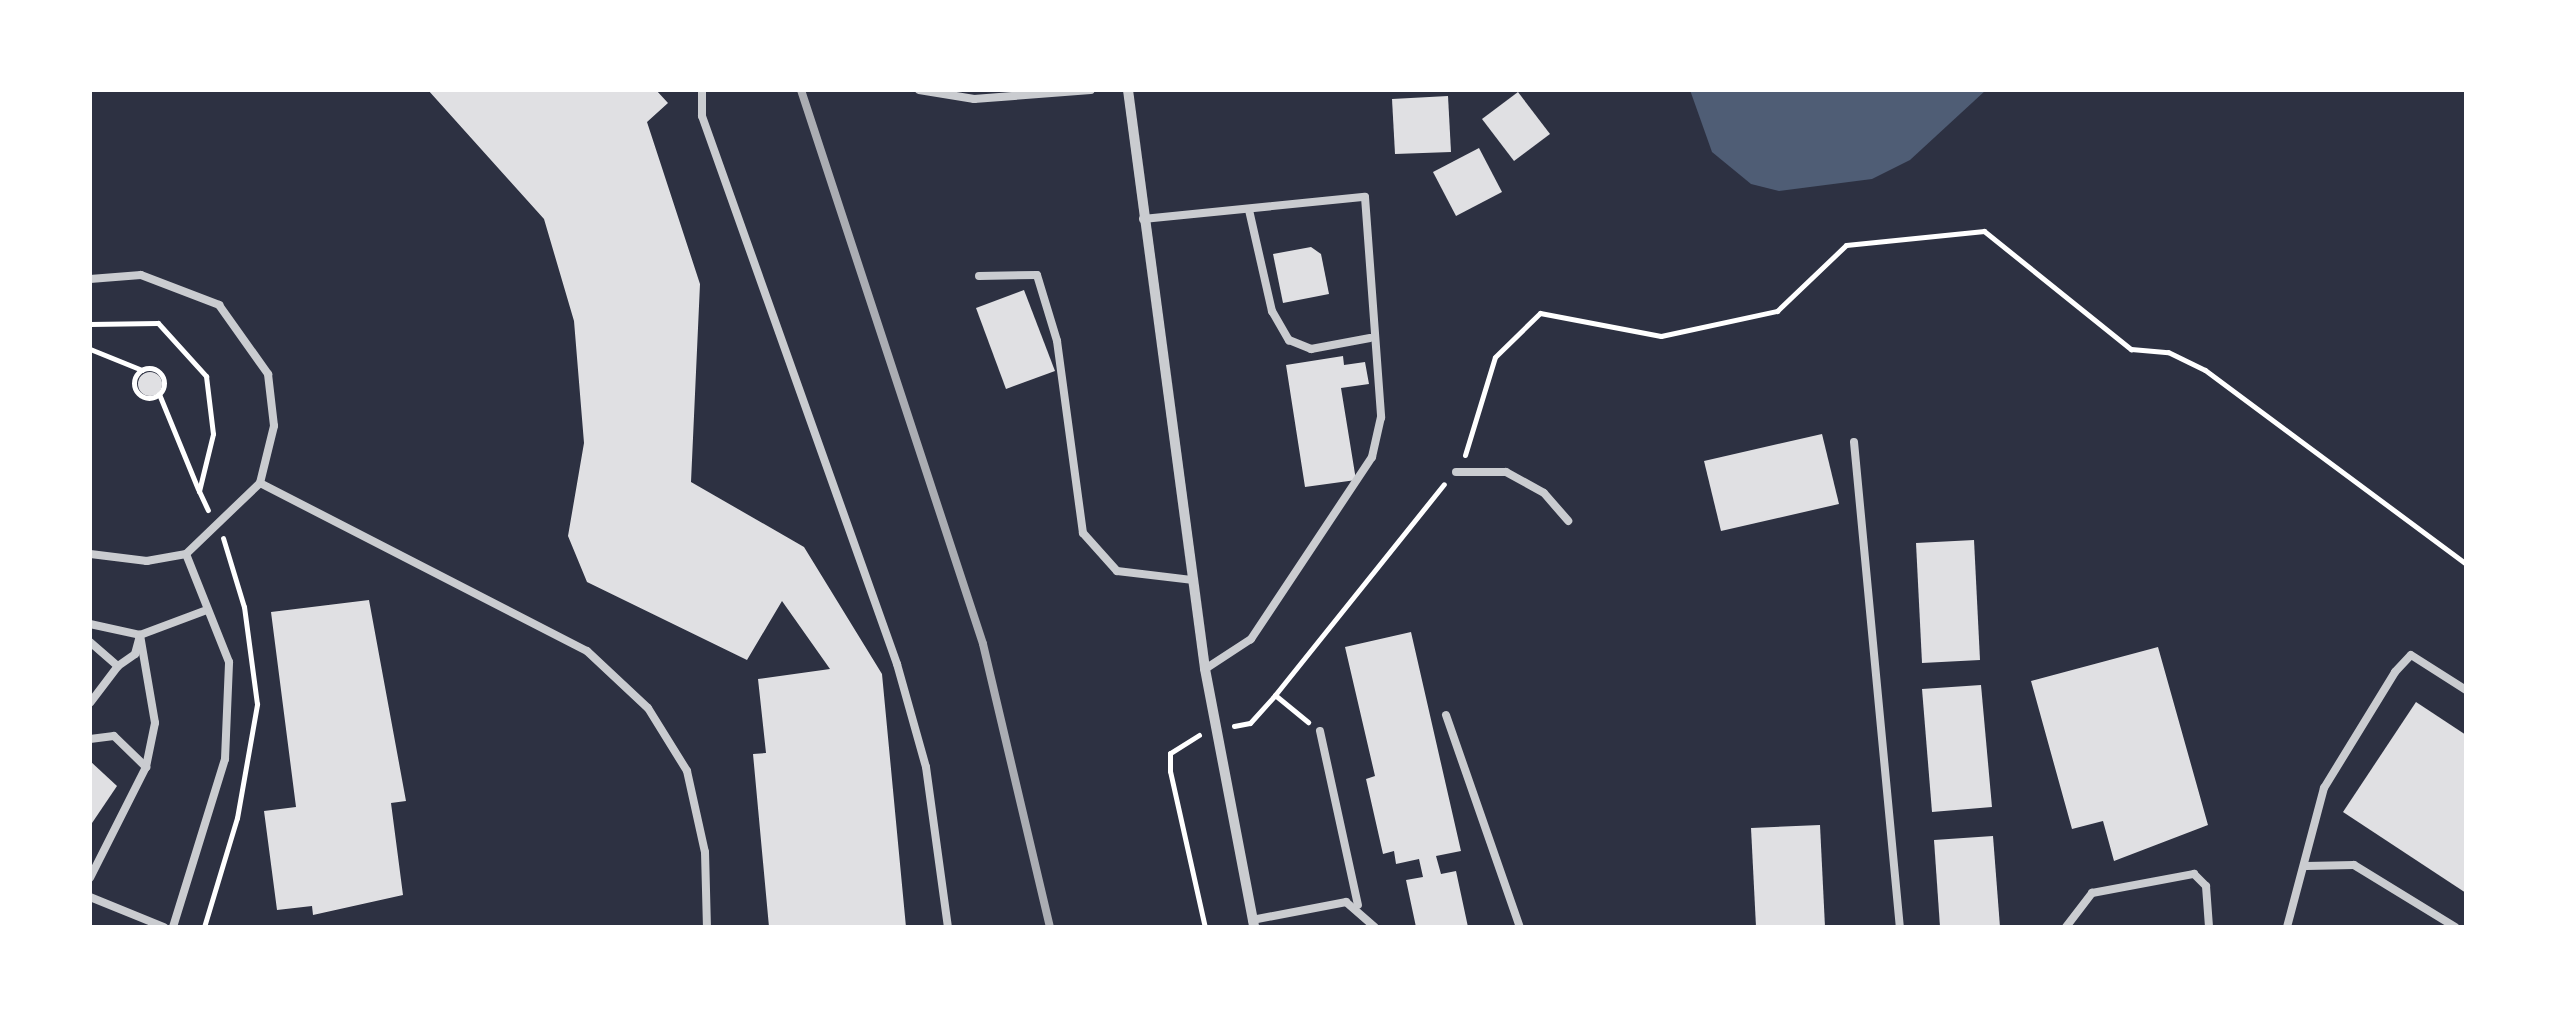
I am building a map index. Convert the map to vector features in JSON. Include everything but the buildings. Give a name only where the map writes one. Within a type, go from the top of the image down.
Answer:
[{"type":"street","points":[[1128,90],[1205,669],[1253,924]]},
{"type":"lane","points":[[702,90],[702,116],[898,664],[926,767],[948,927]]},
{"type":"lane","points":[[920,90],[1091,90]]},
{"type":"lane","points":[[1144,218],[1364,197],[1370,338],[1381,417],[1360,486],[1251,639],[1205,669]]},
{"type":"lane","points":[[1249,210],[1272,311],[1289,340],[1312,349],[1370,338]]},
{"type":"lane","points":[[979,276],[1037,275],[1057,341],[1083,533],[1118,571],[1193,580]]},
{"type":"lane","points":[[90,278],[184,284],[250,337],[268,374],[274,426],[260,484],[186,554],[147,561],[90,554]]},
{"type":"lane","points":[[1854,442],[1900,927]]},
{"type":"lane","points":[[1456,472],[1506,472],[1544,493],[1568,521]]},
{"type":"lane","points":[[260,484],[587,651],[648,708],[686,771],[705,852],[707,927]]},
{"type":"lane","points":[[173,927],[224,759],[229,662],[186,554]]},
{"type":"lane","points":[[90,624],[140,635],[207,610]]},
{"type":"lane","points":[[90,703],[140,635]]},
{"type":"lane","points":[[90,878],[146,767],[155,723],[140,635]]},
{"type":"lane","points":[[90,642],[118,666]]},
{"type":"lane","points":[[2287,927],[2324,788],[2395,672],[2411,655],[2466,690]]},
{"type":"lane","points":[[1446,716],[1520,927]]},
{"type":"lane","points":[[1320,730],[1358,905],[1374,927]]},
{"type":"lane","points":[[90,739],[114,736],[146,767]]},
{"type":"lane","points":[[2306,866],[2354,865],[2455,927]]},
{"type":"lane","points":[[2066,927],[2092,893],[2194,874],[2206,886],[2209,927]]},
{"type":"lane","points":[[90,897],[164,927]]},
{"type":"lane","points":[[1253,924],[1358,905]]},
{"type":"path","points":[[1205,927],[1170,753],[1217,730],[1250,722],[1275,695],[1456,472],[1496,356],[1540,313],[1662,336],[1777,311],[1846,245],[1984,230],[2131,349],[2168,352],[2204,370],[2466,564]]},
{"type":"path","points":[[90,348],[164,379],[159,394],[199,491]]},
{"type":"path","points":[[142,370],[132,387],[142,398],[159,394]]},
{"type":"path","points":[[1275,695],[1320,730]]},
{"type":"water","points":[[1690,90],[1986,90],[1910,160],[1872,179],[1779,191],[1751,184],[1712,152]]},
{"type":"railway","points":[[801,90],[983,644],[1050,927]]}]
